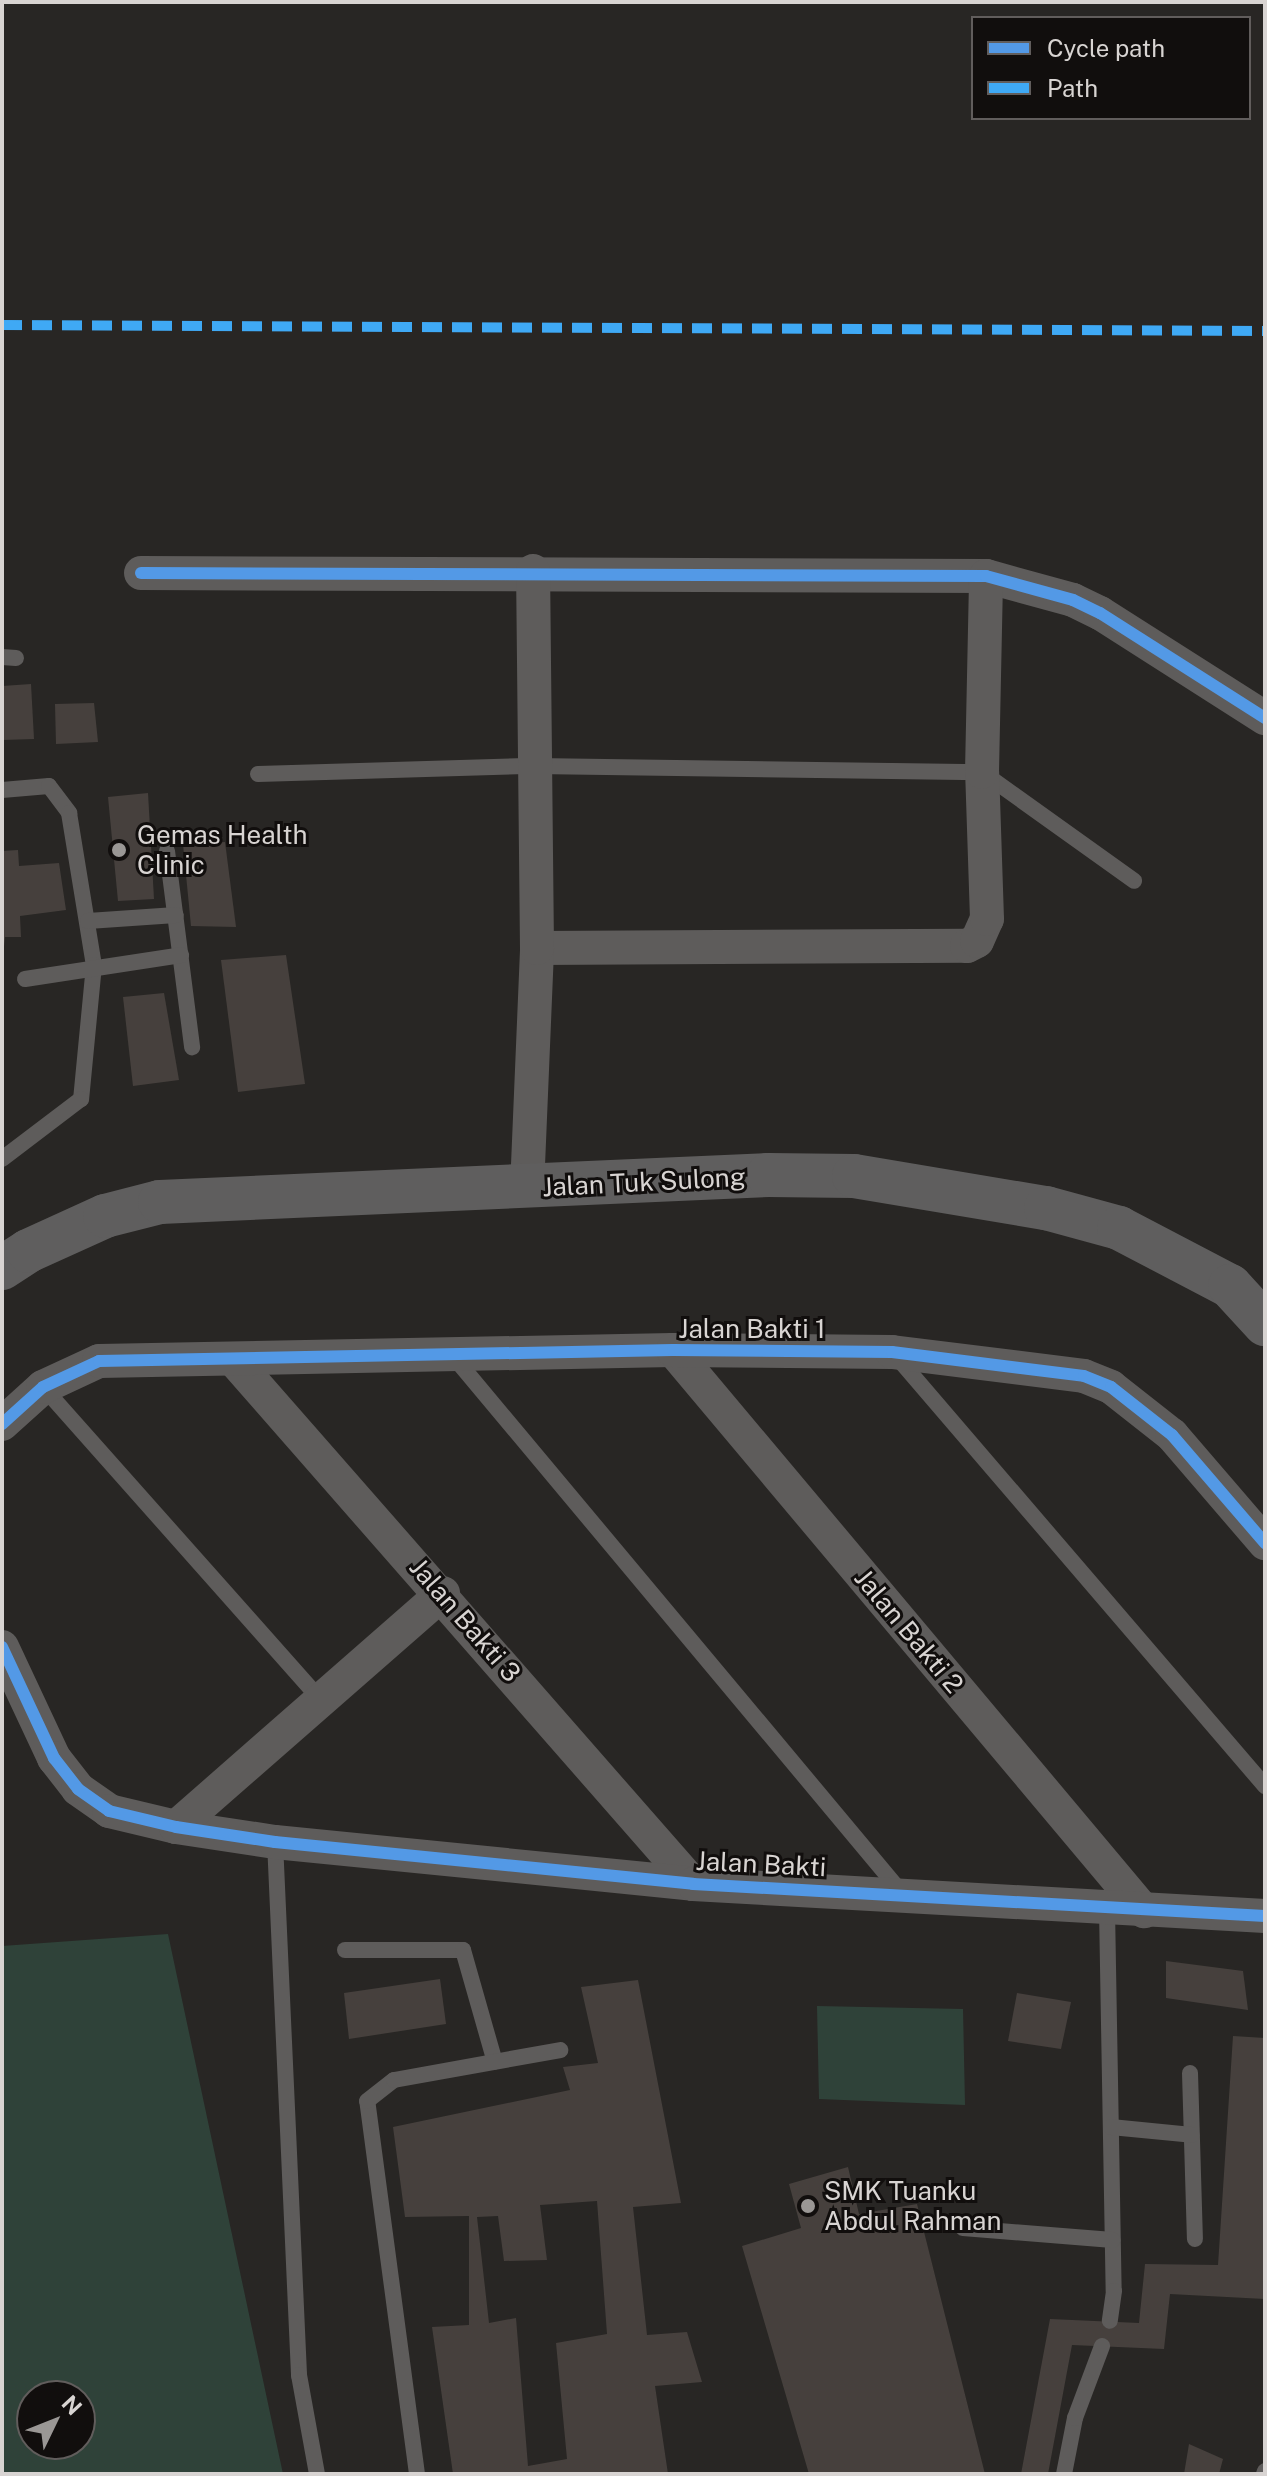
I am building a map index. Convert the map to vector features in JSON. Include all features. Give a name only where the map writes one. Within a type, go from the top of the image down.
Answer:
[{"type":"street","points":[[141,573],[533,571],[986,576],[1024,584],[1100,613],[1265,718]]},
{"type":"street","points":[[527,1189],[537,948],[533,571]]},
{"type":"street","points":[[537,948],[967,946],[984,933],[987,919],[982,772],[986,576]]},
{"type":"street","name":"Jalan Tuk Sulong","points":[[2,1268],[28,1251],[105,1216],[160,1202],[527,1189],[768,1175],[854,1176],[1046,1208],[1119,1228],[1248,1292],[1265,1324]]},
{"type":"street","name":"Jalan Bakti 1","points":[[2,1424],[43,1387],[99,1361],[673,1350],[892,1352],[1084,1376],[1111,1387],[1172,1435],[1265,1543]]},
{"type":"street","name":"Jalan Bakti 2","points":[[673,1350],[1144,1911]]},
{"type":"street","name":"Jalan Bakti 3","points":[[233,1359],[443,1593],[693,1884]]},
{"type":"street","points":[[176,1827],[443,1593]]},
{"type":"street","name":"Jalan Bakti","points":[[2,1647],[54,1758],[78,1789],[109,1811],[176,1827],[266,1840],[693,1884],[902,1893],[1107,1909],[1265,1916]]},
{"type":"lane","points":[[258,774],[535,766],[982,772],[1134,881]]},
{"type":"lane","points":[[2,790],[49,786],[69,813],[94,965],[81,1099],[2,1159]]},
{"type":"lane","points":[[167,851],[192,1047]]},
{"type":"lane","points":[[88,921],[176,915]]},
{"type":"lane","points":[[25,979],[94,965],[181,955]]},
{"type":"lane","points":[[892,1352],[1265,1786]]},
{"type":"lane","points":[[453,1356],[902,1893]]},
{"type":"lane","points":[[43,1387],[320,1699]]},
{"type":"lane","points":[[266,1840],[299,2375],[317,2474]]},
{"type":"lane","points":[[1107,1909],[1113,2240],[1110,2321]]},
{"type":"lane","points":[[345,1950],[463,1950],[495,2062]]},
{"type":"lane","points":[[417,2474],[367,2101],[394,2080],[560,2050]]},
{"type":"lane","points":[[1190,2073],[1195,2239]]},
{"type":"lane","points":[[1111,2127],[1192,2135]]},
{"type":"lane","points":[[963,2228],[1113,2240]]},
{"type":"lane","points":[[1064,2474],[1075,2418],[1102,2346]]},
{"type":"green space","points":[[168,1934],[283,2474],[2,2474],[2,1946]]},
{"type":"green space","points":[[817,2006],[963,2009],[965,2105],[819,2099]]},
{"type":"building","points":[[31,684],[34,739],[2,740],[2,686]]},
{"type":"building","points":[[94,703],[98,742],[56,744],[55,704]]},
{"type":"building","points":[[148,793],[154,899],[118,901],[108,797]]},
{"type":"building","points":[[225,842],[236,927],[191,926],[183,844]]},
{"type":"building","points":[[18,850],[19,866],[59,863],[66,910],[20,916],[21,937],[5,937],[2,966],[2,851]]},
{"type":"building","points":[[286,955],[305,1084],[238,1092],[221,960]]},
{"type":"building","points":[[164,993],[179,1080],[133,1086],[123,997]]},
{"type":"building","points":[[1166,1961],[1243,1971],[1248,2010],[1166,1998]]},
{"type":"building","points":[[440,1979],[446,2024],[349,2039],[344,1993]]},
{"type":"building","points":[[638,1980],[681,2203],[633,2207],[647,2335],[687,2332],[702,2382],[655,2386],[668,2474],[453,2474],[432,2327],[469,2325],[469,2216],[405,2217],[393,2127],[570,2090],[563,2067],[598,2063],[581,1987]],"holes":[[[597,2201],[607,2334],[556,2343],[567,2459],[528,2466],[516,2318],[489,2323],[477,2217],[498,2216],[504,2261],[547,2260],[540,2205]]]},
{"type":"building","points":[[1017,1993],[1071,2002],[1061,2049],[1008,2041]]},
{"type":"building","points":[[1233,2036],[1265,2038],[1265,2299],[1170,2294],[1164,2349],[1072,2345],[1048,2474],[1021,2474],[1050,2319],[1139,2323],[1145,2264],[1218,2265]]},
{"type":"building","points":[[848,2167],[859,2214],[917,2204],[985,2474],[809,2474],[742,2246],[801,2228],[789,2184]]},
{"type":"building","points":[[1189,2444],[1223,2459],[1219,2474],[1184,2474]]},
{"type":"marked path","points":[[2,325],[1265,331]]},
{"type":"cycle path","points":[[141,573],[986,576],[1073,600],[1100,613],[1265,718]]},
{"type":"cycle path","points":[[2,1424],[43,1387],[99,1361],[673,1350],[892,1352],[1084,1376],[1111,1387],[1172,1435],[1265,1543]]},
{"type":"cycle path","points":[[2,1647],[54,1758],[78,1789],[109,1811],[176,1827],[275,1842],[693,1884],[1265,1916]]},
{"type":"place","name":"Gemas Health Clinic","points":[[119,850]]},
{"type":"place","name":"SMK Tuanku Abdul Rahman","points":[[808,2206]]}]
